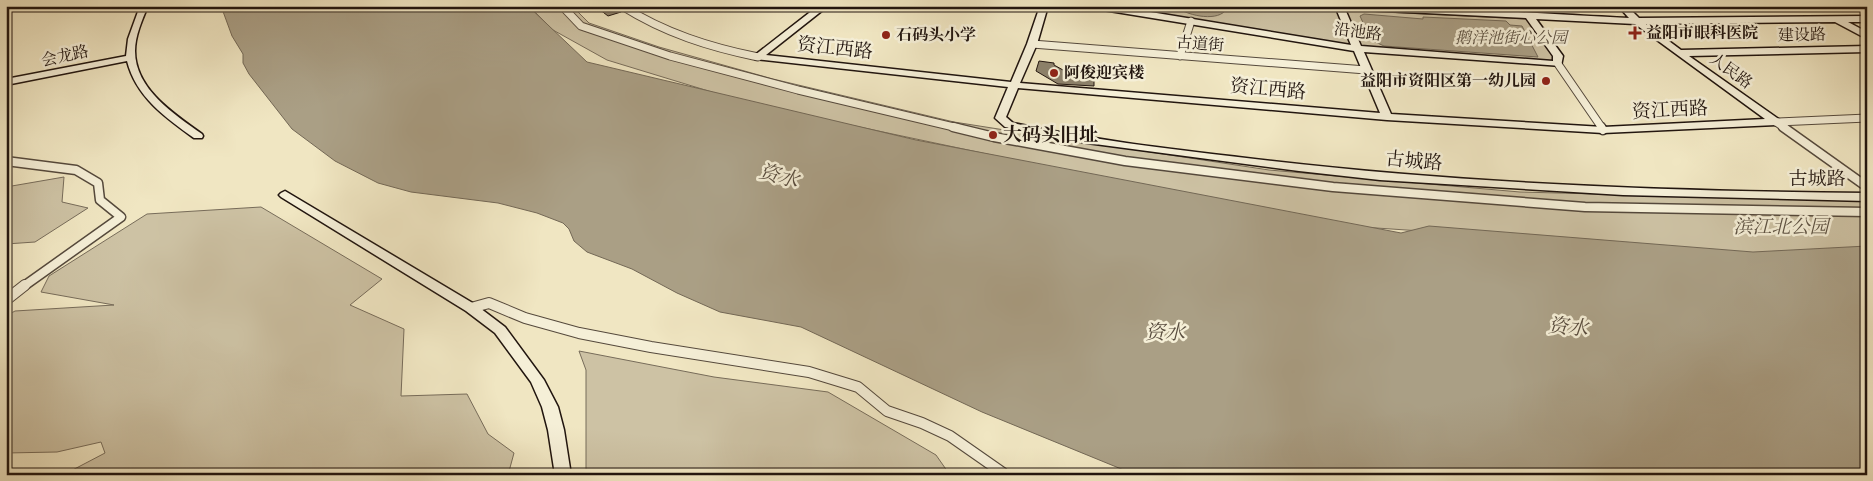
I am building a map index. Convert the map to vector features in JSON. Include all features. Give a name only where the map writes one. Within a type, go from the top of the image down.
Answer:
[{"type":"street","points":[[144,6],[136,24],[130,58],[140,86],[156,102],[198,136]]},
{"type":"street","points":[[562,6],[581,26],[670,56],[798,90],[994,137],[1125,162],[1333,187],[1576,206],[1867,212]]},
{"type":"street","points":[[622,6],[659,29],[684,40],[758,57],[824,6]]},
{"type":"street","points":[[1014,85],[1032,44],[1044,6]]},
{"type":"street","name":"沿池路","points":[[1097,6],[1357,49],[1558,64]]},
{"type":"street","points":[[1387,117],[1339,6],[1635,20],[1867,17]]},
{"type":"street","points":[[1393,6],[1481,9],[1529,15],[1558,56],[1558,64],[1603,130]]},
{"type":"street","name":"人民路","points":[[1622,6],[1635,20],[1776,122]]},
{"type":"street","points":[[1834,18],[1867,36]]},
{"type":"street","points":[[1180,56],[1191,21]]},
{"type":"street","name":"古道街","points":[[1032,44],[1366,70]]},
{"type":"street","name":"建设路","points":[[1679,53],[1867,49]]},
{"type":"street","name":"资江西路","points":[[758,57],[1014,85],[1387,117],[1603,130],[1776,122]]},
{"type":"street","name":"会龙路","points":[[6,82],[130,58]]},
{"type":"street","name":"古城路","points":[[1014,85],[1000,118],[1009,125],[1127,146],[1285,167],[1523,188],[1772,196],[1867,196]]},
{"type":"street","points":[[1776,122],[1867,118]]},
{"type":"street","points":[[1776,122],[1863,184]]},
{"type":"street","points":[[6,161],[76,170],[98,182],[100,200],[121,217],[50,266],[6,300]]},
{"type":"street","points":[[285,195],[471,308],[500,330],[537,380],[550,406],[563,475]]},
{"type":"street","points":[[471,308],[489,303],[525,318],[579,333],[651,347],[809,372],[850,384],[858,387],[887,411],[922,423],[950,436],[1003,473],[1002,475]]},
{"type":"green space","name":"滨江北公园","points":[[529,6],[572,6],[589,23],[659,47],[773,79],[954,122],[1269,170],[1520,192],[1824,200],[1867,199],[1867,252],[1778,255],[1317,224],[751,104],[607,60],[553,30]]},
{"type":"green space","name":"鹅洋池街心公园","points":[[1107,6],[1313,6],[1341,10],[1527,19],[1556,61],[1361,47]]},
{"type":"green space","points":[[64,177],[62,202],[88,208],[35,242],[6,244],[6,187]]},
{"type":"green space","points":[[261,207],[382,279],[350,305],[404,329],[401,396],[467,394],[488,434],[514,453],[508,475],[63,475],[105,453],[101,442],[57,452],[6,453],[6,316],[15,311],[114,305],[41,292],[49,276],[147,214]]},
{"type":"green space","points":[[579,351],[714,377],[828,392],[936,455],[950,475],[586,475],[586,370]]},
{"type":"water","name":"资水","points":[[221,6],[528,6],[587,62],[916,140],[1401,233],[1429,226],[1753,252],[1867,246],[1867,475],[1136,475],[982,412],[801,327],[720,312],[677,293],[632,269],[587,252],[574,241],[569,229],[563,223],[537,213],[498,203],[411,192],[378,183],[335,161],[292,129],[249,74],[243,63],[243,54],[232,36]]},
{"type":"water","points":[[1175,6],[1221,6],[1225,11],[1207,17],[1186,12]]},
{"type":"water","points":[[1364,14],[1423,19],[1423,17],[1506,21],[1510,25],[1522,26],[1538,57],[1384,46],[1371,40],[1360,16]]},
{"type":"building","points":[[617,6],[621,12],[608,16],[599,9]]},
{"type":"building","name":"阿俊迎宾楼","points":[[1039,61],[1054,63],[1054,65],[1072,75],[1094,77],[1094,86],[1058,84],[1036,71]]},
{"type":"place","name":"益阳市眼科医院","points":[[1635,33]]},
{"type":"place","name":"石码头小学","points":[[886,35]]},
{"type":"place","name":"阿俊迎宾楼","points":[[1054,73]]},
{"type":"place","name":"益阳市资阳区第一幼儿园","points":[[1546,81]]},
{"type":"place","name":"大码头旧址","points":[[993,135]]}]
